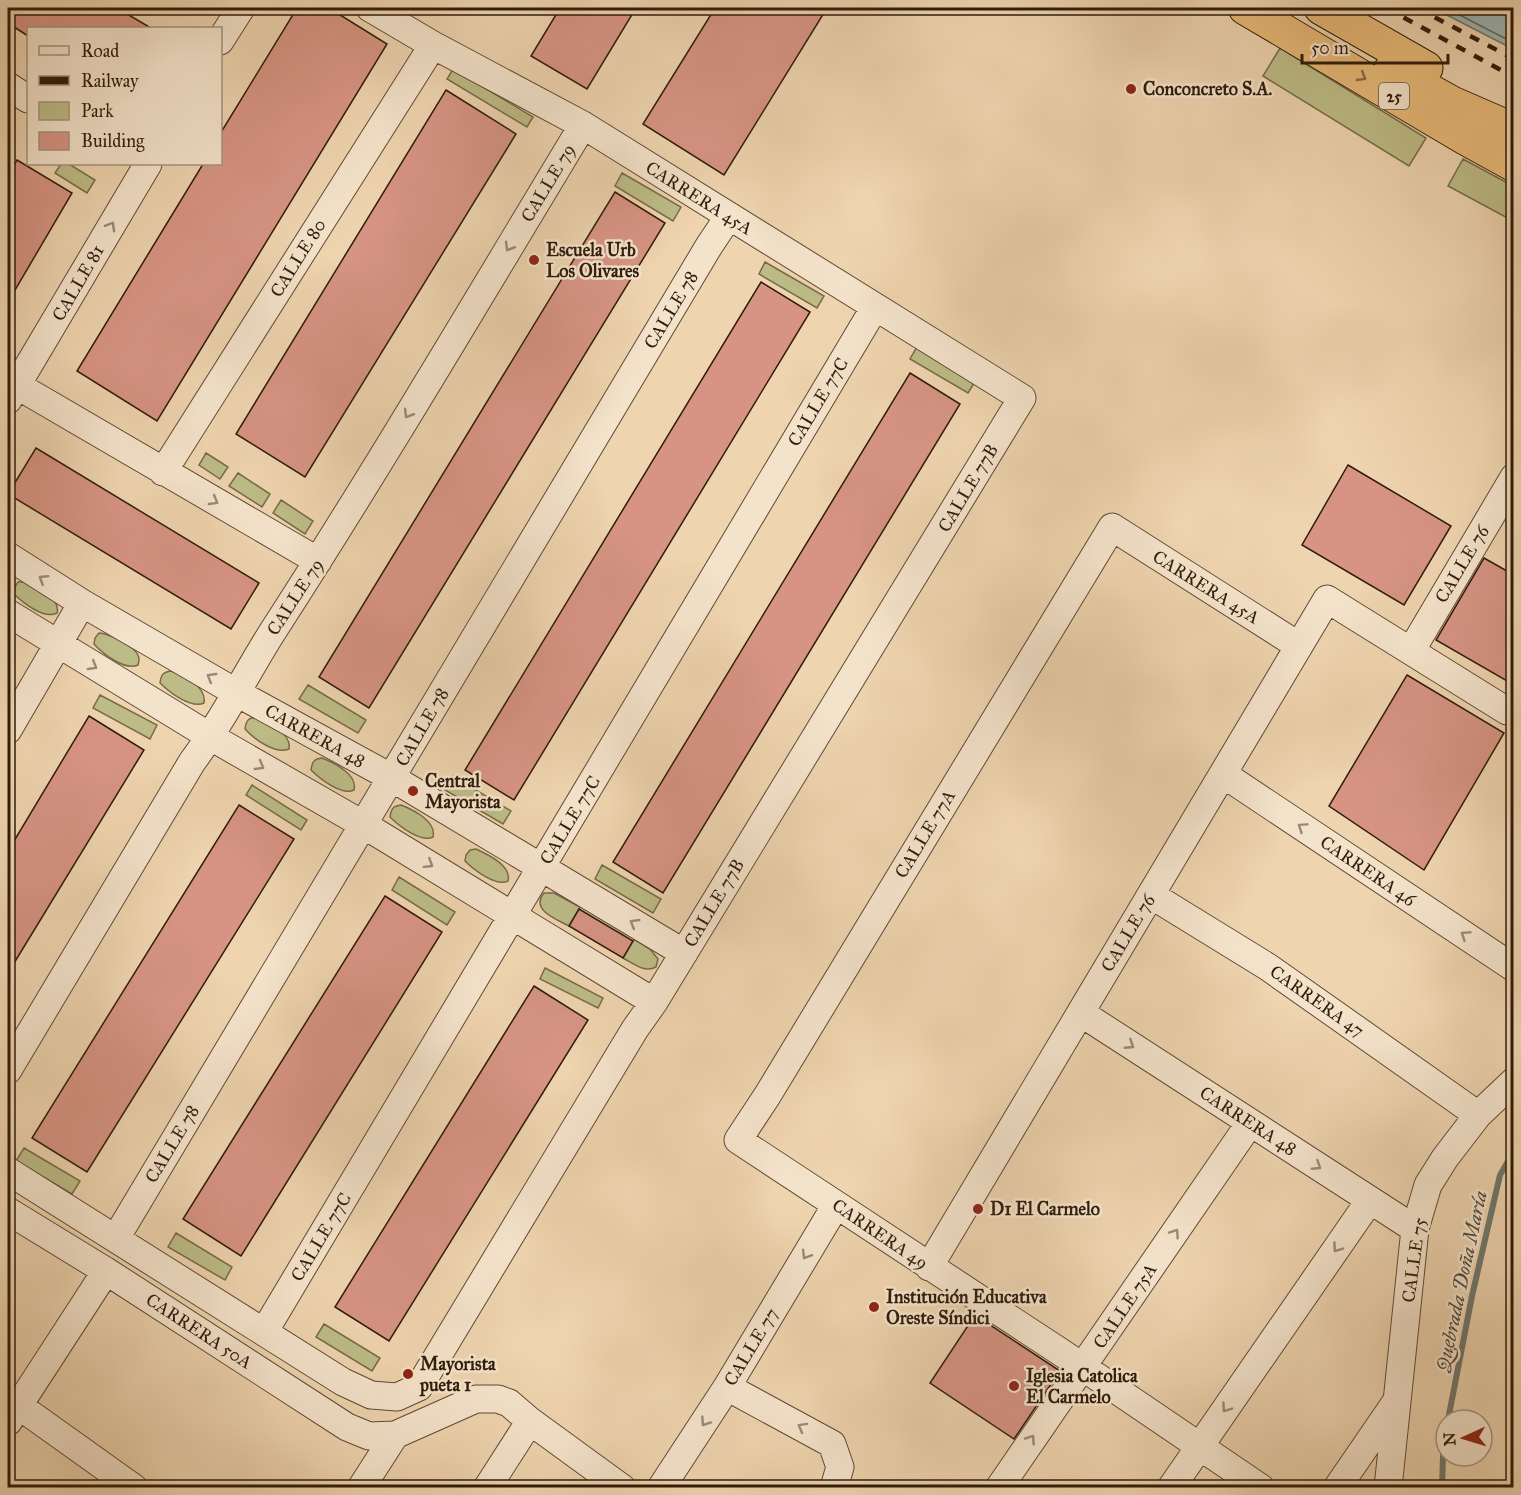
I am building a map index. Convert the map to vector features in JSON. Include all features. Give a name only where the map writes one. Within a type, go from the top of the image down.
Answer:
[{"type":"highway","name":"25","points":[[1245,8],[1514,165]]},
{"type":"highway","points":[[1282,8],[1452,103],[1514,130]]},
{"type":"highway","name":"25","points":[[1321,8],[1514,118]]},
{"type":"street","name":"CARRERA 45A","points":[[370,8],[433,45],[583,125],[1022,398]]},
{"type":"street","points":[[222,37],[238,9]]},
{"type":"street","name":"CALLE 80","points":[[163,472],[433,45]]},
{"type":"street","points":[[8,86],[27,98]]},
{"type":"street","name":"CALLE 79","points":[[8,1070],[192,762],[211,737],[262,649],[583,125]]},
{"type":"street","name":"CALLE 81","points":[[13,393],[144,165]]},
{"type":"street","name":"CALLE 78","points":[[116,1238],[729,216]]},
{"type":"street","name":"CALLE 77C","points":[[264,1332],[512,915],[562,836],[875,307]]},
{"type":"street","points":[[13,393],[163,472],[318,561]]},
{"type":"street","name":"CALLE 77B","points":[[264,1332],[343,1382],[371,1395],[397,1397],[419,1387],[635,1029],[654,1002],[1022,398]]},
{"type":"street","name":"CALLE 76","points":[[929,1267],[1327,599],[1411,651],[1514,477]]},
{"type":"street","name":"CARRERA 45A","points":[[1112,527],[1299,646]]},
{"type":"street","name":"CALLE 77A","points":[[738,1140],[767,1096],[1112,527]]},
{"type":"street","name":"CARRERA 48","points":[[8,556],[82,603],[237,693],[392,778],[684,953]]},
{"type":"street","points":[[8,730],[82,603]]},
{"type":"street","points":[[8,613],[211,737],[364,825],[654,1002]]},
{"type":"street","points":[[1411,651],[1508,711]]},
{"type":"street","name":"CARRERA 46","points":[[1223,774],[1514,968]]},
{"type":"street","name":"CARRERA 47","points":[[1151,895],[1268,967],[1478,1115]]},
{"type":"street","name":"CARRERA 48","points":[[1081,1013],[1415,1229]]},
{"type":"street","name":"CALLE 75","points":[[1389,1479],[1415,1229],[1428,1185],[1444,1158],[1478,1115],[1514,1081]]},
{"type":"street","name":"CALLE 75A","points":[[999,1488],[1250,1123]]},
{"type":"street","name":"CARRERA 49","points":[[738,1140],[1062,1353],[1261,1488]]},
{"type":"street","points":[[8,1170],[264,1332]]},
{"type":"street","points":[[1171,1488],[1370,1200]]},
{"type":"street","name":"CALLE 77","points":[[661,1488],[727,1387],[836,1205]]},
{"type":"street","name":"CARRERA 50A","points":[[8,1211],[106,1271],[346,1427],[369,1436],[395,1435]]},
{"type":"street","points":[[106,1271],[11,1408],[134,1488]]},
{"type":"street","points":[[727,1387],[832,1444],[837,1477]]},
{"type":"street","points":[[361,1488],[395,1435],[476,1399],[498,1399],[509,1403],[622,1488]]},
{"type":"street","points":[[1344,1478],[1399,1399]]},
{"type":"street","points":[[487,1488],[530,1421]]},
{"type":"street","points":[[1344,1478],[1368,1462],[1378,1464],[1389,1479]]},
{"type":"green space","points":[[1280,48],[1426,138],[1409,166],[1263,76]]},
{"type":"green space","points":[[453,69],[533,117],[527,127],[447,79]]},
{"type":"green space","points":[[1463,159],[1513,186],[1513,221],[1448,186]]},
{"type":"green space","points":[[60,165],[71,165],[95,180],[87,193],[55,173]]},
{"type":"green space","points":[[622,173],[681,207],[673,221],[615,186]]},
{"type":"green space","points":[[765,262],[824,296],[817,308],[759,274]]},
{"type":"green space","points":[[918,345],[976,380],[968,393],[910,359]]},
{"type":"green space","points":[[206,453],[228,467],[220,479],[199,465]]},
{"type":"green space","points":[[238,473],[270,494],[262,507],[229,486]]},
{"type":"green space","points":[[281,500],[313,521],[305,534],[273,513]]},
{"type":"green space","points":[[18,582],[24,582],[51,598],[57,607],[57,613],[52,615],[40,612],[22,601],[13,593]]},
{"type":"green space","points":[[99,633],[114,638],[136,651],[139,656],[138,665],[121,664],[103,652],[94,644]]},
{"type":"green space","points":[[171,671],[194,682],[202,692],[204,703],[187,702],[160,683],[163,674]]},
{"type":"green space","points":[[308,685],[366,720],[358,733],[299,699]]},
{"type":"green space","points":[[100,695],[157,725],[150,739],[93,708]]},
{"type":"green space","points":[[256,717],[273,725],[283,734],[287,738],[289,749],[272,748],[249,733],[245,729],[247,722]]},
{"type":"green space","points":[[322,758],[339,766],[353,779],[354,790],[337,789],[311,770],[314,761]]},
{"type":"green space","points":[[452,776],[511,811],[503,824],[445,790]]},
{"type":"green space","points":[[252,785],[307,820],[301,830],[246,795]]},
{"type":"green space","points":[[401,805],[418,813],[432,826],[433,837],[416,836],[390,817],[393,808]]},
{"type":"green space","points":[[476,849],[503,866],[507,871],[508,881],[491,880],[465,861],[470,850]]},
{"type":"green space","points":[[602,865],[661,899],[653,913],[595,879]]},
{"type":"green space","points":[[399,877],[455,912],[447,925],[392,890]]},
{"type":"green space","points":[[544,893],[554,893],[580,907],[569,926],[542,909],[540,904]]},
{"type":"green space","points":[[634,939],[650,949],[658,959],[656,967],[643,968],[623,958]]},
{"type":"green space","points":[[545,968],[603,998],[598,1008],[540,979]]},
{"type":"green space","points":[[24,1148],[80,1181],[72,1194],[16,1161]]},
{"type":"green space","points":[[176,1233],[232,1267],[225,1280],[168,1247]]},
{"type":"green space","points":[[324,1324],[380,1358],[372,1371],[316,1337]]},
{"type":"water","points":[[1433,8],[1513,8],[1513,49],[1437,10]]},
{"type":"building","points":[[8,8],[117,8],[149,27],[27,27],[27,35],[8,23]]},
{"type":"building","points":[[297,8],[329,8],[387,44],[157,421],[77,371],[202,165],[222,165],[222,131]]},
{"type":"building","points":[[560,8],[636,8],[587,89],[531,56]]},
{"type":"building","points":[[715,8],[827,8],[724,175],[643,124]]},
{"type":"building","points":[[446,90],[516,134],[305,477],[236,434]]},
{"type":"building","points":[[17,160],[72,193],[8,302],[8,177]]},
{"type":"building","points":[[615,192],[665,223],[369,708],[319,677]]},
{"type":"building","points":[[761,282],[810,312],[514,800],[465,770]]},
{"type":"building","points":[[910,373],[960,404],[663,893],[613,862]]},
{"type":"building","points":[[36,448],[259,583],[231,629],[8,494]]},
{"type":"building","points":[[1348,465],[1451,526],[1404,605],[1302,545]]},
{"type":"building","points":[[1484,558],[1514,575],[1514,685],[1436,640]]},
{"type":"building","points":[[1407,675],[1504,733],[1424,870],[1329,806]]},
{"type":"building","points":[[89,716],[144,750],[8,973],[8,851]]},
{"type":"building","points":[[239,805],[294,839],[87,1172],[32,1138]]},
{"type":"building","points":[[385,896],[442,932],[241,1256],[183,1219]]},
{"type":"building","points":[[579,909],[633,941],[623,958],[569,926]]},
{"type":"building","points":[[534,986],[588,1020],[389,1341],[335,1307]]},
{"type":"building","points":[[975,1315],[1060,1371],[1014,1439],[930,1383]]},
{"type":"waterway","name":"Quebrada Doña María","points":[[1450,1408],[1472,1296],[1500,1175],[1514,1151]]},
{"type":"waterway","name":"Quebrada Doña María","points":[[1442,1488],[1443,1468]]},
{"type":"railway","points":[[1386,8],[1514,77]]},
{"type":"railway","points":[[1417,8],[1514,59]]},
{"type":"place","name":"Conconcreto S.A.","points":[[1131,89]]},
{"type":"place","name":"Escuela Urb Los Olivares","points":[[534,260]]},
{"type":"place","name":"Central Mayorista","points":[[413,791]]},
{"type":"place","name":"D1 El Carmelo","points":[[978,1209]]},
{"type":"place","name":"Institución Educativa Oreste Síndici","points":[[874,1307]]},
{"type":"place","name":"Mayorista pueta 1","points":[[408,1374]]},
{"type":"place","name":"Iglesia Catolica El Carmelo","points":[[1014,1386]]}]
